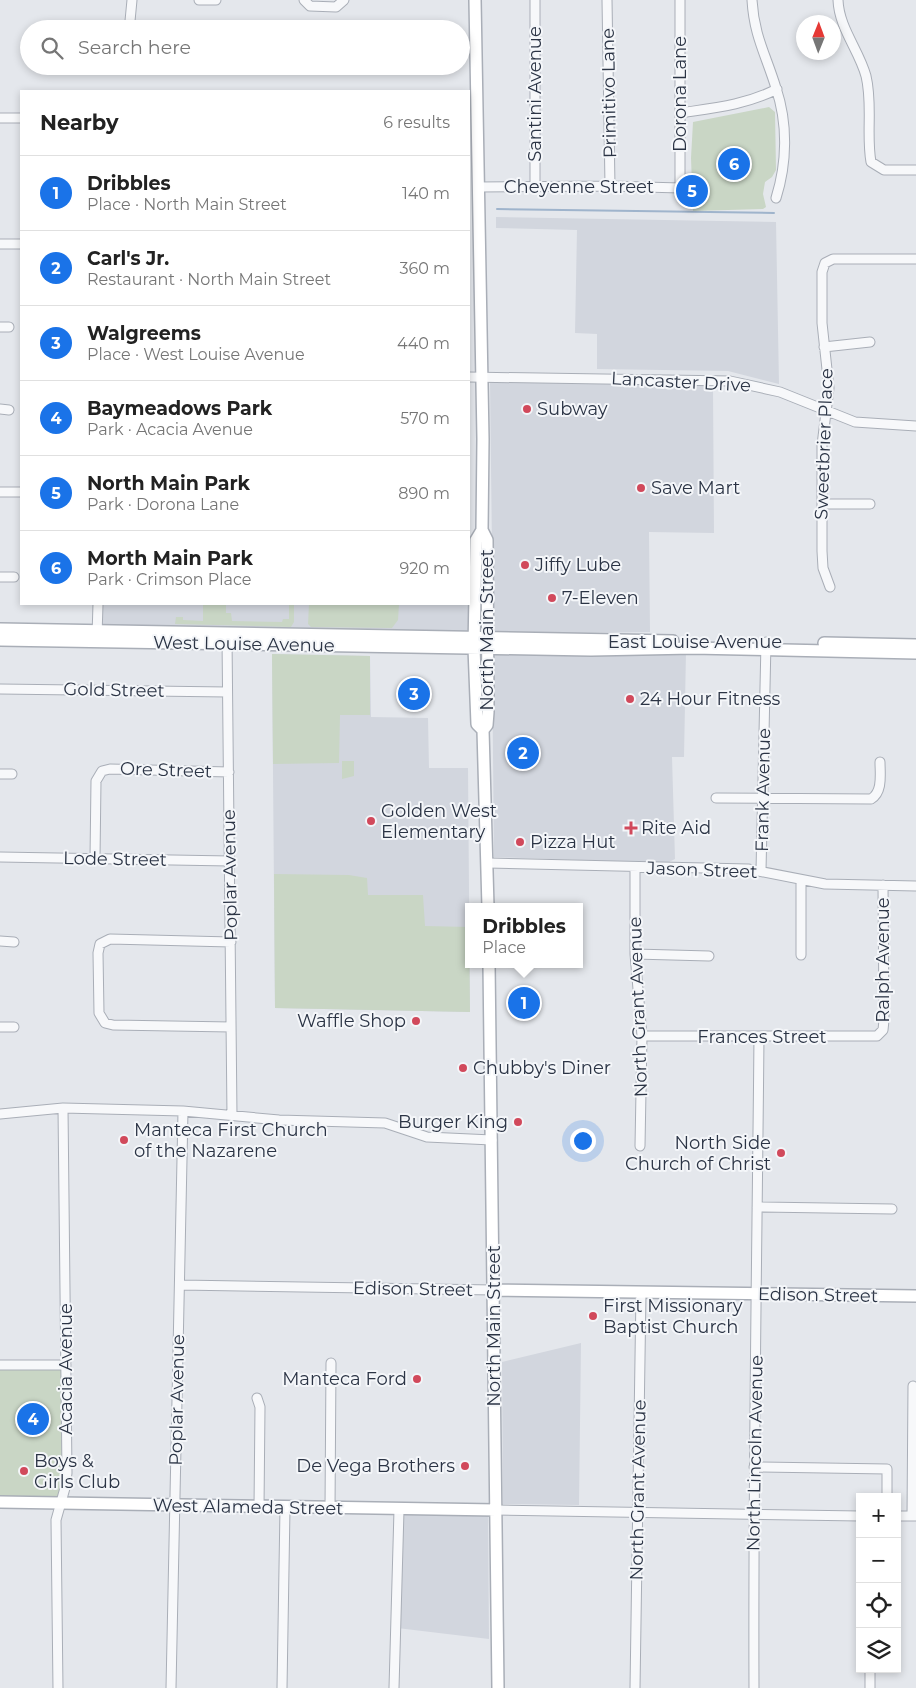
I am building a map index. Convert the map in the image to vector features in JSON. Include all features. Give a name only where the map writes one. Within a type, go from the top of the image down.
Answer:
[{"type":"main road","name":"North Main Street","points":[[475,0],[473,135],[478,188],[482,377],[482,530],[486,540],[487,725],[483,730],[488,903]]},
{"type":"main road","name":"North Main Street","points":[[482,530],[476,540],[474,643],[477,724],[483,730]]},
{"type":"main road","name":"West Louise Avenue","points":[[0,629],[97,636]]},
{"type":"main road","name":"West Louise Avenue","points":[[0,640],[97,636],[474,643]]},
{"type":"main road","name":"East Louise Avenue","points":[[474,643],[916,645]]},
{"type":"main road","name":"East Louise Avenue","points":[[766,645],[916,653]]},
{"type":"main road","name":"North Main Street","points":[[489,968],[498,1688]]},
{"type":"main road","name":"Edison Street","points":[[494,1290],[916,1296]]},
{"type":"main road","name":"West Alameda Street","points":[[0,1502],[259,1508],[496,1510]]},
{"type":"street","points":[[130,20],[132,0]]},
{"type":"street","points":[[199,0],[216,0]]},
{"type":"street","points":[[304,0],[310,6],[336,7],[344,0]]},
{"type":"street","name":"Santini Avenue","points":[[535,0],[535,187]]},
{"type":"street","name":"Primitivo Lane","points":[[607,0],[610,186]]},
{"type":"street","name":"Dorona Lane","points":[[680,0],[680,188]]},
{"type":"street","points":[[752,0],[756,36],[776,89],[783,118],[783,176],[776,198]]},
{"type":"street","points":[[838,0],[840,17],[860,57],[866,78],[871,162],[884,170],[916,170]]},
{"type":"street","points":[[680,113],[730,106],[762,96],[776,89]]},
{"type":"street","points":[[0,118],[20,118]]},
{"type":"street","name":"Cheyenne Street","points":[[478,188],[610,186],[680,188]]},
{"type":"street","points":[[0,244],[20,244]]},
{"type":"street","name":"Sweetbrier Place","points":[[830,587],[823,568],[822,445],[829,388],[824,347],[822,272],[827,261],[848,258],[916,259]]},
{"type":"street","points":[[824,347],[870,342]]},
{"type":"street","name":"Lancaster Drive","points":[[470,377],[730,381],[780,392],[826,412],[870,424],[916,426]]},
{"type":"street","points":[[0,492],[20,492]]},
{"type":"street","points":[[822,504],[870,504]]},
{"type":"street","points":[[0,577],[14,577]]},
{"type":"street","points":[[97,636],[98,605]]},
{"type":"street","name":"Poplar Avenue","points":[[227,638],[232,1116]]},
{"type":"street","name":"Frank Avenue","points":[[761,871],[766,645]]},
{"type":"street","name":"Gold Street","points":[[0,689],[227,692]]},
{"type":"street","points":[[716,798],[764,800],[871,799],[878,794],[880,786],[880,762]]},
{"type":"street","name":"Ore Street","points":[[95,858],[96,781],[102,771],[110,769],[229,772]]},
{"type":"street","points":[[0,774],[12,774]]},
{"type":"street","name":"Lode Street","points":[[0,857],[230,861]]},
{"type":"street","name":"Jason Street","points":[[488,863],[748,869],[801,881],[825,884],[916,886]]},
{"type":"street","name":"North Grant Avenue","points":[[635,867],[635,954],[642,1036],[640,1146]]},
{"type":"street","points":[[801,881],[801,955]]},
{"type":"street","name":"Ralph Avenue","points":[[881,1033],[884,1020],[883,885]]},
{"type":"street","points":[[231,942],[110,939],[100,944],[98,964],[99,1013],[105,1023],[113,1025],[231,1027]]},
{"type":"street","points":[[0,941],[14,942]]},
{"type":"street","points":[[635,954],[710,956]]},
{"type":"street","points":[[0,1027],[14,1027]]},
{"type":"street","name":"Frances Street","points":[[642,1036],[874,1037],[881,1033]]},
{"type":"street","name":"North Lincoln Avenue","points":[[754,1688],[753,1514],[758,1037]]},
{"type":"street","points":[[0,1114],[63,1108],[183,1111],[279,1120],[385,1123],[427,1137],[492,1140]]},
{"type":"street","name":"Acacia Avenue","points":[[58,1688],[56,1520],[67,1473],[63,1108]]},
{"type":"street","name":"Poplar Avenue","points":[[172,1688],[183,1111]]},
{"type":"street","points":[[757,1207],[892,1209]]},
{"type":"street","name":"Edison Street","points":[[180,1285],[494,1290]]},
{"type":"street","name":"North Grant Avenue","points":[[635,1688],[641,1292]]},
{"type":"street","points":[[330,1509],[331,1363]]},
{"type":"street","points":[[0,1365],[66,1364]]},
{"type":"street","points":[[901,1516],[914,1516],[913,1386]]},
{"type":"street","points":[[257,1398],[260,1407],[259,1508]]},
{"type":"street","points":[[754,1467],[887,1469],[887,1493]]},
{"type":"street","points":[[282,1688],[285,1508]]},
{"type":"street","points":[[394,1688],[399,1510]]},
{"type":"street","points":[[496,1510],[856,1516]]},
{"type":"street","points":[[870,1673],[870,1688]]},
{"type":"shaded area","points":[[496,217],[776,222],[779,384],[728,371],[597,369],[597,334],[575,333],[577,230],[496,228]]},
{"type":"shaded area","points":[[490,381],[701,385],[713,389],[714,533],[649,532],[650,632],[493,634]]},
{"type":"shaded area","points":[[103,605],[470,605],[470,633],[102,627]]},
{"type":"shaded area","points":[[686,651],[684,757],[672,757],[675,859],[667,863],[494,857],[492,652]]},
{"type":"shaded area","name":"Golden West Elementary","points":[[272,654],[370,656],[371,717],[428,718],[429,768],[468,768],[469,903],[465,903],[465,968],[470,968],[470,1012],[275,1008]]},
{"type":"shaded area","points":[[581,1343],[579,1505],[503,1504],[502,1362]]},
{"type":"shaded area","points":[[403,1515],[488,1516],[489,1639],[397,1628]]},
{"type":"green space","points":[[769,107],[775,112],[776,170],[772,177],[765,182],[763,194],[766,207],[763,209],[693,211],[691,158],[693,122]]},
{"type":"green space","points":[[203,605],[226,605],[226,613],[231,613],[232,621],[282,622],[283,619],[289,619],[289,605],[294,605],[294,622],[291,627],[175,624],[176,617],[183,617],[183,620],[203,621]]},
{"type":"green space","points":[[309,605],[399,605],[398,620],[392,628],[311,627],[308,624]]},
{"type":"green space","points":[[272,654],[370,656],[370,715],[340,715],[339,763],[273,764]]},
{"type":"green space","points":[[342,761],[354,761],[354,776],[342,779]]},
{"type":"green space","points":[[274,874],[349,875],[367,878],[368,895],[423,895],[425,926],[465,927],[465,968],[469,968],[470,1012],[275,1008]]},
{"type":"green space","points":[[0,1365],[66,1365],[67,1473],[60,1503],[0,1502]]},
{"type":"waterway","points":[[497,209],[774,213]]},
{"type":"place","name":"Morth Main Park","points":[[734,164]]},
{"type":"place","name":"North Main Park","points":[[692,191]]},
{"type":"place","name":"Subway","points":[[527,409]]},
{"type":"place","name":"Save Mart","points":[[641,488]]},
{"type":"place","name":"Jiffy Lube","points":[[525,565]]},
{"type":"place","name":"7-Eleven","points":[[552,598]]},
{"type":"place","name":"Walgreems","points":[[414,694]]},
{"type":"place","name":"24 Hour Fitness","points":[[630,699]]},
{"type":"place","name":"Carl's Jr.","points":[[523,753]]},
{"type":"place","name":"Golden West Elementary","points":[[371,821]]},
{"type":"place","name":"Rite Aid","points":[[631,828]]},
{"type":"place","name":"Pizza Hut","points":[[520,842]]},
{"type":"place","name":"Dribbles","points":[[524,1003]]},
{"type":"place","name":"Waffle Shop","points":[[416,1021]]},
{"type":"place","name":"Chubby's Diner","points":[[463,1068]]},
{"type":"place","name":"Burger King","points":[[518,1122]]},
{"type":"place","name":"Manteca First Church of the Nazarene","points":[[124,1140]]},
{"type":"place","name":"North Side Church of Christ","points":[[781,1153]]},
{"type":"place","name":"First Missionary Baptist Church","points":[[593,1316]]},
{"type":"place","name":"Manteca Ford","points":[[417,1379]]},
{"type":"place","name":"Baymeadows Park","points":[[33,1419]]},
{"type":"place","name":"De Vega Brothers","points":[[465,1466]]},
{"type":"place","name":"Boys & Girls Club","points":[[24,1471]]}]
